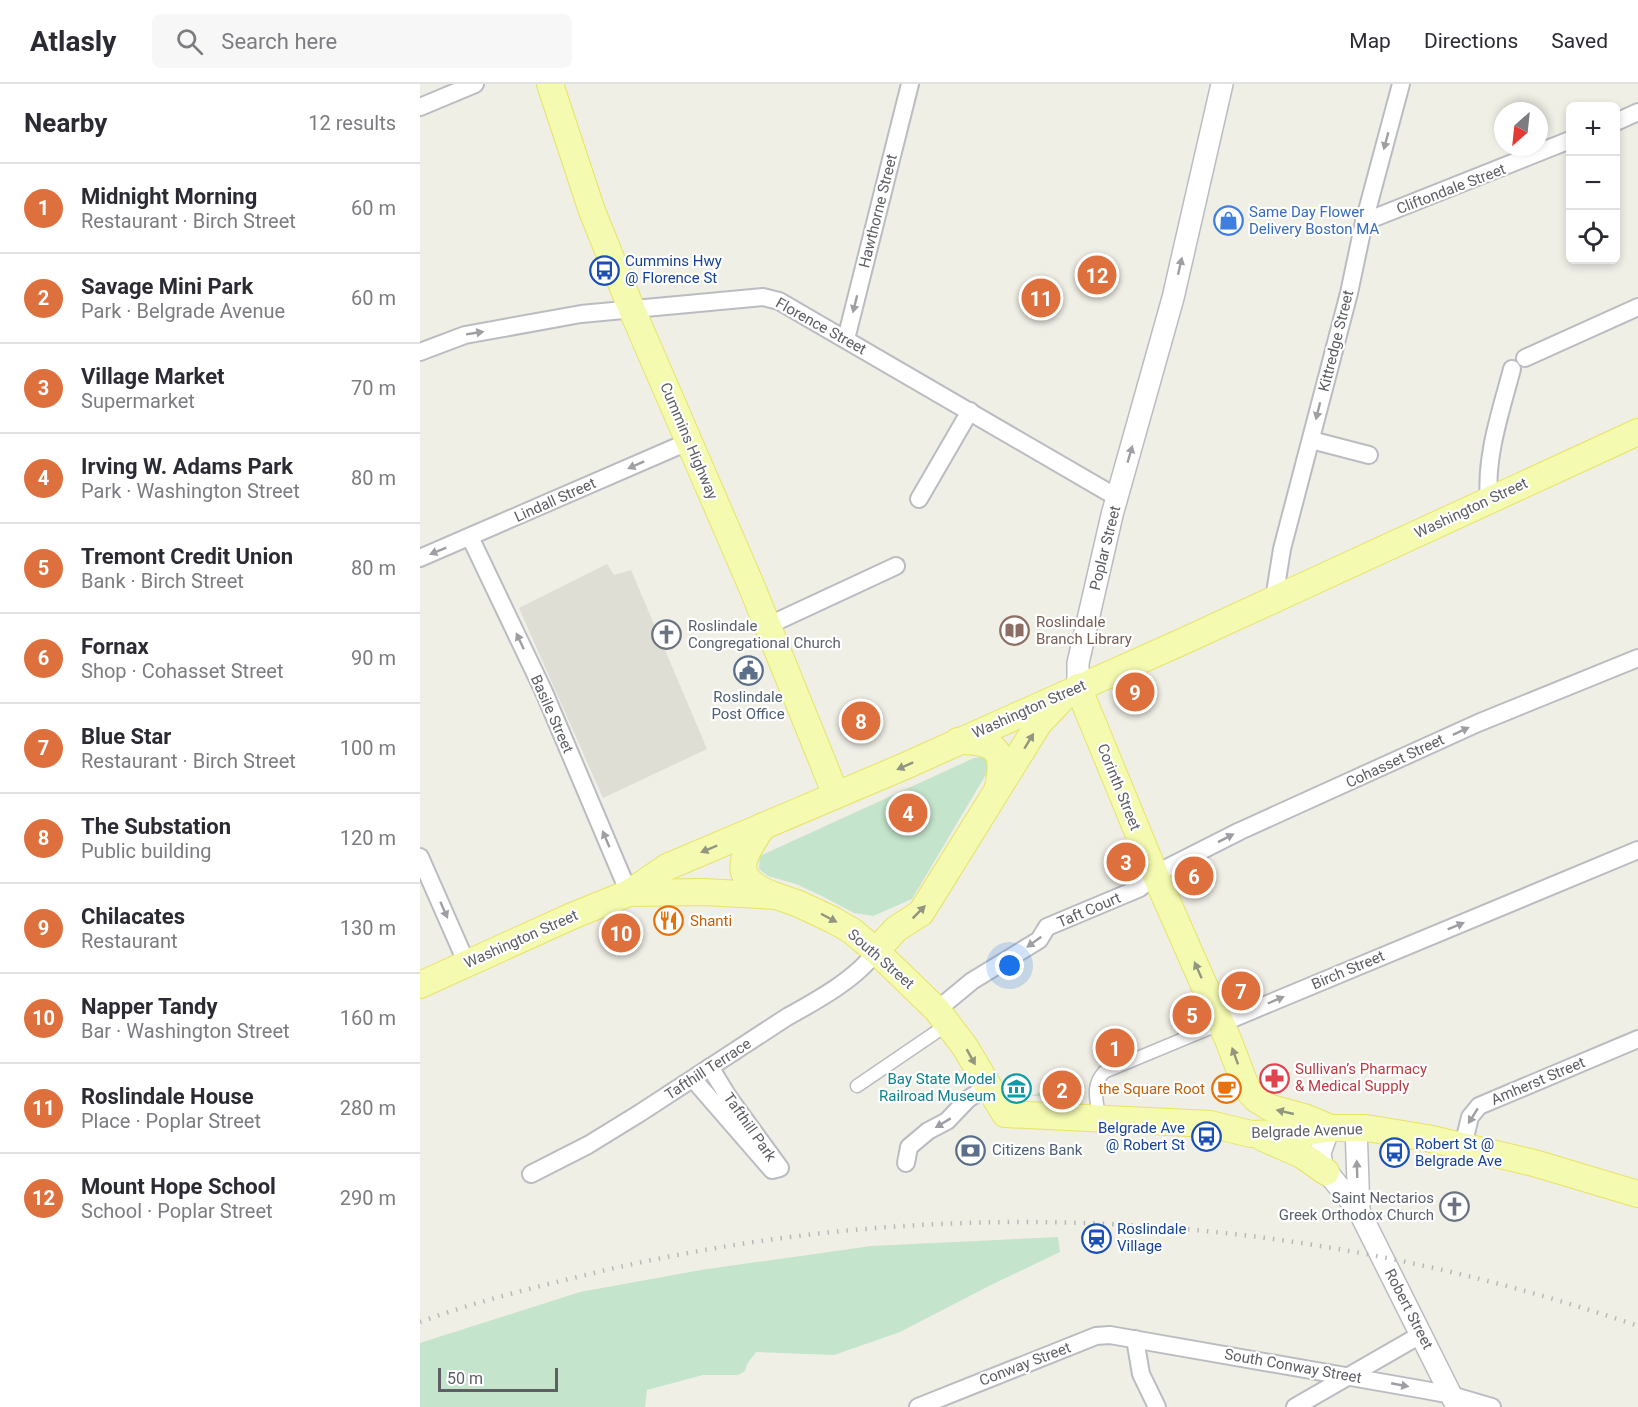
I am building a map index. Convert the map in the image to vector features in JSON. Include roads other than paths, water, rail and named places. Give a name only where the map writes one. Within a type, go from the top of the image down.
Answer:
[{"type":"main road","name":"Cummins Highway","points":[[550,84],[592,211],[632,310],[751,585],[836,795]]},
{"type":"main road","name":"Washington Street","points":[[420,985],[628,893],[667,867],[958,741],[1638,432]]},
{"type":"main road","points":[[876,951],[896,929],[921,913],[1039,723],[1057,703],[1078,687]]},
{"type":"main road","name":"Corinth Street","points":[[1078,687],[1155,874],[1222,1023],[1247,1089]]},
{"type":"main road","points":[[958,741],[979,742],[995,750],[1002,764],[998,790]]},
{"type":"main road","points":[[763,826],[744,856],[742,865],[752,884],[776,896]]},
{"type":"main road","name":"South Street","points":[[628,893],[704,892],[776,896],[799,904],[852,931],[876,951],[943,1017],[965,1047],[1005,1114]]},
{"type":"main road","points":[[1210,1124],[1231,1119],[1241,1112],[1246,1102],[1247,1089]]},
{"type":"main road","points":[[1247,1089],[1256,1099],[1271,1108],[1304,1117],[1329,1128]]},
{"type":"main road","name":"Belgrade Avenue","points":[[1005,1114],[1210,1124],[1251,1134],[1309,1132],[1329,1128],[1356,1127],[1463,1146],[1559,1169],[1638,1194]]},
{"type":"main road","points":[[1251,1134],[1302,1155],[1326,1172]]},
{"type":"street","points":[[420,107],[475,84]]},
{"type":"street","name":"Hawthorne Street","points":[[846,339],[910,84]]},
{"type":"street","name":"Poplar Street","points":[[1078,687],[1078,663],[1118,498],[1173,298],[1222,84]]},
{"type":"street","name":"Kittredge Street","points":[[1274,599],[1282,549],[1401,84]]},
{"type":"street","points":[[1620,120],[1638,112]]},
{"type":"street","name":"Cliftondale Street","points":[[1364,222],[1566,142]]},
{"type":"street","name":"Florence Street","points":[[420,352],[465,335],[581,314],[763,297],[779,301],[1118,498]]},
{"type":"street","points":[[1489,500],[1487,479],[1498,422],[1518,363],[1638,307]]},
{"type":"street","points":[[919,499],[970,411]]},
{"type":"street","points":[[1311,440],[1370,455]]},
{"type":"street","name":"Lindall Street","points":[[420,558],[690,441]]},
{"type":"street","name":"Basile Street","points":[[470,537],[544,692],[628,893]]},
{"type":"street","points":[[767,626],[896,566]]},
{"type":"street","name":"Cohasset Street","points":[[1155,874],[1240,831],[1478,723],[1638,658]]},
{"type":"street","name":"Birch Street","points":[[1099,1117],[1095,1085],[1097,1078],[1104,1072],[1638,850]]},
{"type":"street","points":[[420,857],[467,964]]},
{"type":"street","name":"Taft Court","points":[[857,1086],[943,1017],[972,981],[1039,940],[1047,927],[1140,888],[1155,874]]},
{"type":"street","name":"Tafthill Terrace","points":[[531,1174],[588,1144],[809,1006],[862,968],[876,951]]},
{"type":"street","name":"Amherst Street","points":[[1463,1146],[1470,1117],[1479,1106],[1638,1039]]},
{"type":"street","name":"Tafthill Park","points":[[693,1079],[772,1170],[780,1168],[729,1098],[710,1067]]},
{"type":"street","points":[[906,1163],[909,1147],[928,1131],[947,1121],[968,1100],[987,1087]]},
{"type":"street","name":"Robert Street","points":[[1356,1127],[1359,1211]]},
{"type":"street","points":[[1326,1172],[1321,1163],[1320,1153],[1329,1128]]},
{"type":"street","name":"Robert Street","points":[[1326,1172],[1359,1211],[1454,1401]]},
{"type":"street","points":[[1295,1407],[1422,1334]]},
{"type":"street","name":"Conway Street","points":[[918,1407],[1096,1336],[1110,1335],[1135,1339]]},
{"type":"street","points":[[1135,1339],[1141,1374],[1156,1407]]},
{"type":"street","name":"South Conway Street","points":[[1135,1339],[1350,1376],[1454,1401],[1492,1407]]},
{"type":"railway","points":[[420,1322],[559,1281],[736,1245],[866,1229],[996,1222],[1126,1225],[1255,1237],[1384,1257],[1512,1287],[1638,1326]]},
{"type":"place","name":"Same Day Flower Delivery Boston MA","points":[[1228,221]]},
{"type":"place","name":"Cummins Hwy @ Florence St","points":[[604,270]]},
{"type":"place","name":"Mount Hope School","points":[[1097,275]]},
{"type":"place","name":"Roslindale House","points":[[1041,298]]},
{"type":"place","name":"Roslindale Branch Library","points":[[1015,631]]},
{"type":"place","name":"Roslindale Congregational Church","points":[[667,635]]},
{"type":"place","name":"Roslindale Post Office","points":[[748,670]]},
{"type":"place","name":"Chilacates","points":[[1135,692]]},
{"type":"place","name":"The Substation","points":[[861,721]]},
{"type":"place","name":"Irving W. Adams Park","points":[[908,813]]},
{"type":"place","name":"Village Market","points":[[1126,862]]},
{"type":"place","name":"Fornax","points":[[1194,876]]},
{"type":"place","name":"Shanti","points":[[669,921]]},
{"type":"place","name":"Napper Tandy","points":[[621,933]]},
{"type":"place","name":"Blue Star","points":[[1241,991]]},
{"type":"place","name":"Tremont Credit Union","points":[[1192,1015]]},
{"type":"place","name":"Midnight Morning","points":[[1115,1048]]},
{"type":"place","name":"Sullivan’s Pharmacy & Medical Supply","points":[[1274,1078]]},
{"type":"place","name":"Bay State Model Railroad Museum","points":[[1017,1088]]},
{"type":"place","name":"the Square Root","points":[[1226,1089]]},
{"type":"place","name":"Savage Mini Park","points":[[1062,1090]]},
{"type":"place","name":"Belgrade Ave @ Robert St","points":[[1206,1137]]},
{"type":"place","name":"Citizens Bank","points":[[971,1150]]},
{"type":"place","name":"Robert St @ Belgrade Ave","points":[[1394,1153]]},
{"type":"place","name":"Saint Nectarios Greek Orthodox Church","points":[[1455,1207]]},
{"type":"place","name":"Roslindale Village","points":[[1096,1238]]}]
